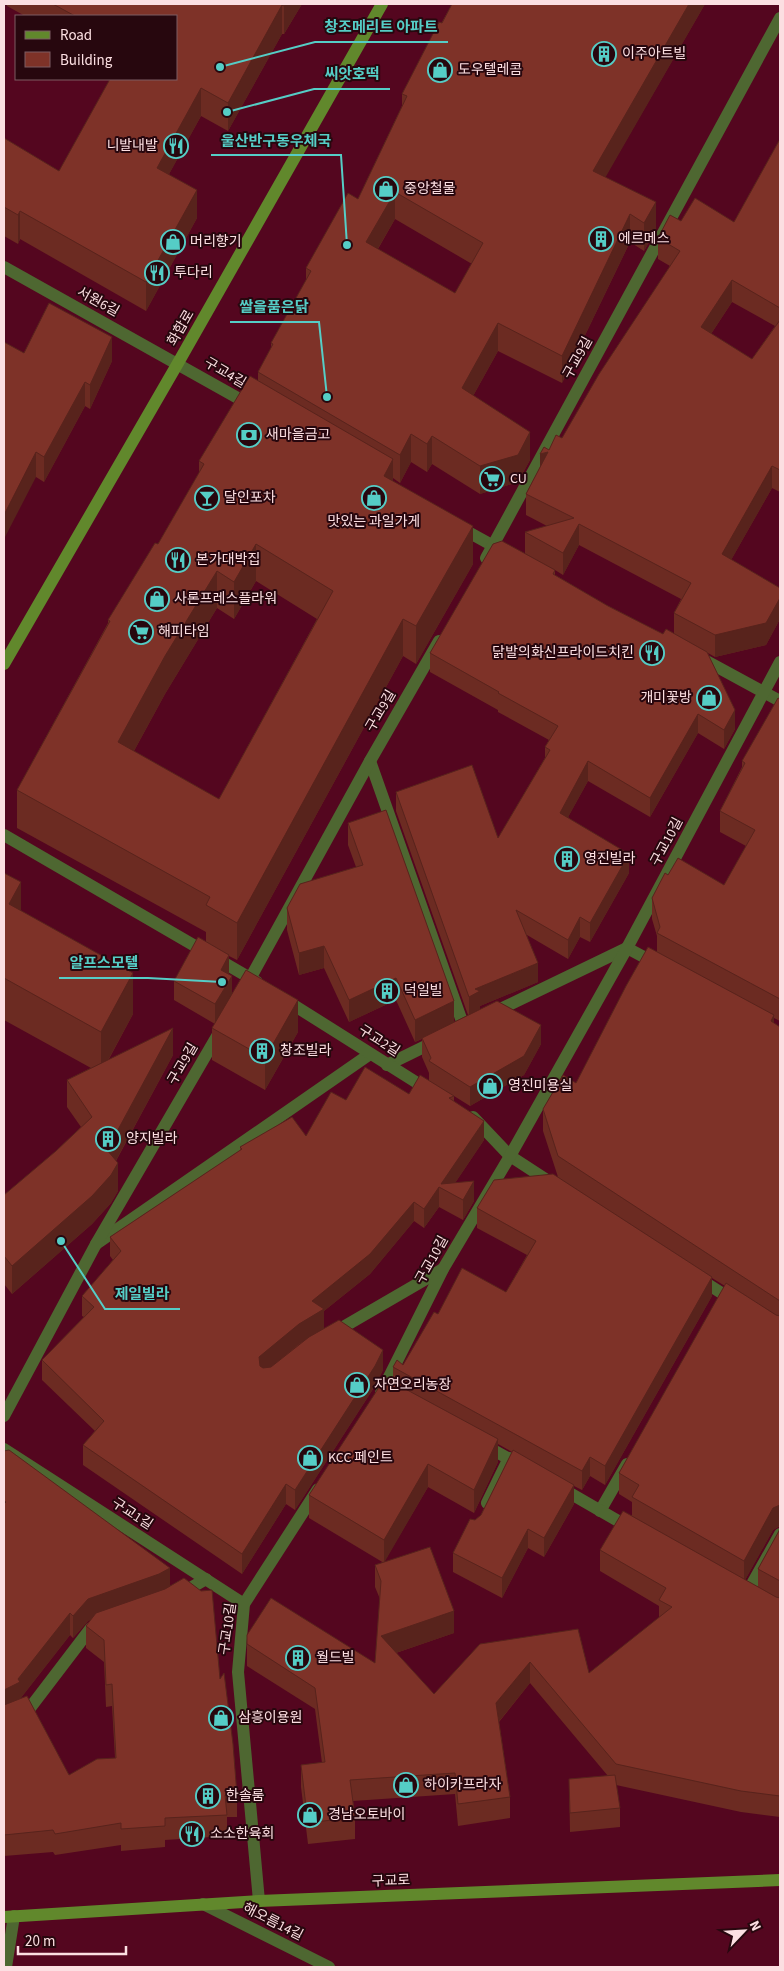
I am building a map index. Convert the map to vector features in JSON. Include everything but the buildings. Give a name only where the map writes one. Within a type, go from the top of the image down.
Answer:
[{"type":"main road","name":"화합로","points":[[4,664],[178,364],[382,4]]},
{"type":"main road","name":"구교로","points":[[9,1917],[259,1901],[780,1880]]},
{"type":"street","name":"구교9길","points":[[478,572],[780,18]]},
{"type":"street","name":"서원6길","points":[[4,267],[178,364]]},
{"type":"street","name":"구교4길","points":[[178,364],[263,413]]},
{"type":"street","points":[[450,521],[510,556]]},
{"type":"street","name":"구교9길","points":[[241,995],[370,761],[444,632]]},
{"type":"street","points":[[685,650],[780,701]]},
{"type":"street","name":"구교10길","points":[[372,1406],[387,1392],[443,1269],[510,1156],[627,948],[780,662]]},
{"type":"street","points":[[370,761],[464,1027]]},
{"type":"street","name":"구교2길","points":[[4,835],[251,978],[443,1099]]},
{"type":"street","points":[[387,1065],[627,948],[670,971]]},
{"type":"street","name":"구교9길","points":[[4,1416],[96,1244],[226,1021]]},
{"type":"street","points":[[96,1244],[370,1054]]},
{"type":"street","points":[[459,1109],[475,1118],[510,1156],[566,1192]]},
{"type":"street","points":[[320,1340],[443,1269]]},
{"type":"street","points":[[690,1272],[720,1298],[747,1309]]},
{"type":"street","points":[[475,1440],[534,1472]]},
{"type":"street","name":"구교1길","points":[[4,1449],[244,1604]]},
{"type":"street","points":[[600,1511],[635,1450]]},
{"type":"street","points":[[482,1514],[508,1458]]},
{"type":"street","name":"구교10길","points":[[259,1901],[238,1672],[244,1604],[324,1480]]},
{"type":"street","points":[[550,1482],[644,1535]]},
{"type":"street","points":[[747,1593],[780,1534]]},
{"type":"street","points":[[169,1599],[206,1579]]},
{"type":"street","points":[[4,1719],[30,1708],[91,1628],[109,1622]]},
{"type":"street","name":"해오름14길","points":[[203,1904],[329,1967]]},
{"type":"street","points":[[6,1967],[9,1917]]},
{"type":"place","name":"이주아트빌","points":[[604,54]]},
{"type":"place","name":"창조메리트 아파트","points":[[220,67]]},
{"type":"place","name":"도우텔레콤","points":[[440,70]]},
{"type":"place","name":"씨앗호떡","points":[[227,112]]},
{"type":"place","name":"니발내발","points":[[176,146]]},
{"type":"place","name":"중앙철물","points":[[386,189]]},
{"type":"place","name":"에르메스","points":[[601,239]]},
{"type":"place","name":"머리향기","points":[[173,242]]},
{"type":"place","name":"울산반구동우체국","points":[[347,245]]},
{"type":"place","name":"투다리","points":[[157,273]]},
{"type":"place","name":"쌀을품은닭","points":[[327,397]]},
{"type":"place","name":"새마을금고","points":[[249,435]]},
{"type":"place","name":"CU","points":[[492,479]]},
{"type":"place","name":"달인포차","points":[[207,498]]},
{"type":"place","name":"맛있는 과일가게","points":[[374,498]]},
{"type":"place","name":"본가대박집","points":[[178,560]]},
{"type":"place","name":"사론프레스플라워","points":[[157,599]]},
{"type":"place","name":"해피타임","points":[[141,632]]},
{"type":"place","name":"닭발의화신프라이드치킨","points":[[652,653]]},
{"type":"place","name":"개미꽃방","points":[[709,698]]},
{"type":"place","name":"영진빌라","points":[[567,859]]},
{"type":"place","name":"알프스모텔","points":[[222,982]]},
{"type":"place","name":"덕일빌","points":[[387,991]]},
{"type":"place","name":"창조빌라","points":[[262,1051]]},
{"type":"place","name":"영진미용실","points":[[490,1086]]},
{"type":"place","name":"양지빌라","points":[[108,1139]]},
{"type":"place","name":"제일빌라","points":[[61,1241]]},
{"type":"place","name":"자연오리농장","points":[[357,1385]]},
{"type":"place","name":"KCC 페인트","points":[[310,1458]]},
{"type":"place","name":"월드빌","points":[[298,1658]]},
{"type":"place","name":"삼흥이용원","points":[[221,1718]]},
{"type":"place","name":"하이카프라자","points":[[406,1785]]},
{"type":"place","name":"한솔룸","points":[[208,1796]]},
{"type":"place","name":"경남오토바이","points":[[310,1815]]},
{"type":"place","name":"소소한육회","points":[[192,1834]]}]
